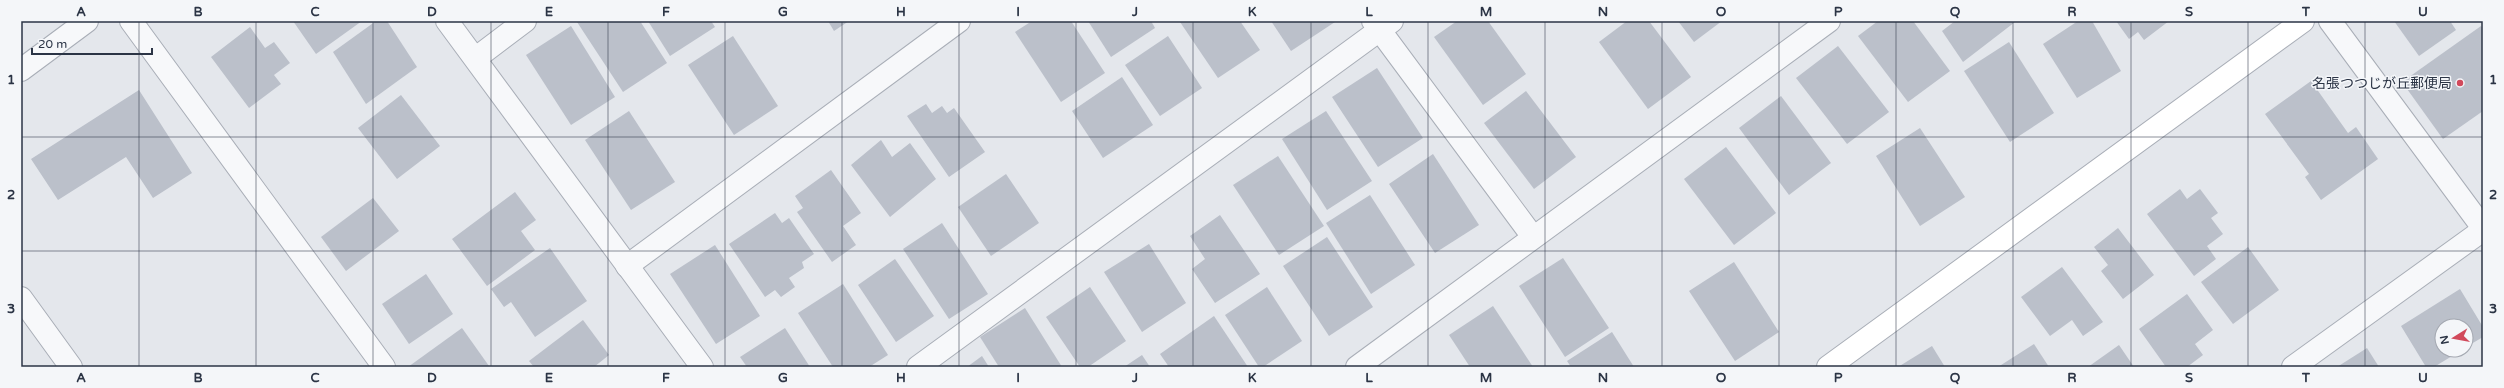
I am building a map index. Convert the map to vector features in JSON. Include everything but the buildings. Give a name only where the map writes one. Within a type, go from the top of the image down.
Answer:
[{"type":"street","points":[[21,70],[87,21]]},
{"type":"street","points":[[131,21],[384,367]]},
{"type":"street","points":[[447,21],[476,58],[702,367]]},
{"type":"street","points":[[476,58],[525,21]]},
{"type":"street","points":[[627,266],[959,21]]},
{"type":"street","points":[[1357,367],[1829,21]]},
{"type":"street","points":[[1828,367],[2303,21]]},
{"type":"street","points":[[2293,367],[2483,229],[2330,21]]},
{"type":"street","points":[[918,367],[1382,24],[1534,237]]},
{"type":"street","points":[[21,298],[71,367]]},
{"type":"place","name":"名張つつじが丘郵便局","points":[[2460,83]]}]
